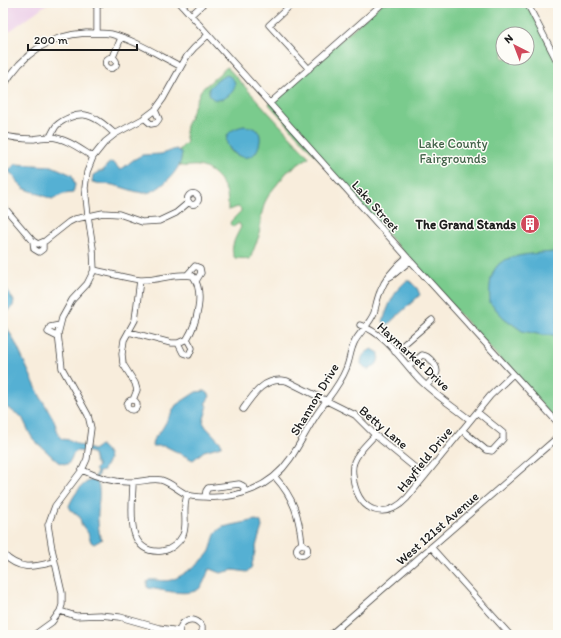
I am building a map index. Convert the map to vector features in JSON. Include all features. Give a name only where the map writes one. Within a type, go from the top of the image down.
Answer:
[{"type":"street","name":"Lake Street","points":[[180,3],[408,259],[558,423]]},
{"type":"street","points":[[191,15],[204,3]]},
{"type":"street","points":[[293,3],[269,25],[309,69]]},
{"type":"street","points":[[270,103],[383,3]]},
{"type":"street","points":[[527,3],[558,63]]},
{"type":"street","points":[[97,4],[97,33]]},
{"type":"street","points":[[3,87],[16,67],[28,55],[44,44],[60,37],[74,34],[110,34],[180,66]]},
{"type":"street","points":[[34,635],[52,622],[60,611],[62,605],[62,593],[54,562],[48,525],[55,506],[82,470],[87,458],[90,441],[91,428],[88,415],[62,368],[58,337],[62,318],[72,300],[87,284],[94,270],[93,248],[85,188],[87,172],[93,157],[105,142],[115,134],[144,118],[155,110],[163,99],[180,66],[194,48],[208,35]]},
{"type":"street","points":[[113,57],[121,38]]},
{"type":"street","points":[[144,118],[151,124],[156,123],[159,119],[155,110]]},
{"type":"street","points":[[50,137],[55,127],[64,120],[75,116],[85,116],[97,121],[115,134]]},
{"type":"street","points":[[3,135],[9,137],[34,139],[50,137],[60,139],[71,143],[93,157]]},
{"type":"street","points":[[3,206],[38,242],[69,222],[88,216],[103,213],[119,214],[142,222],[159,221],[176,213],[189,202]]},
{"type":"street","name":"Shannon Drive","points":[[82,470],[102,478],[112,480],[133,482],[162,480],[187,495],[205,497],[227,496],[245,492],[261,486],[275,477],[289,460],[326,400],[340,382],[356,340],[374,313],[380,292],[388,278],[394,275],[408,259]]},
{"type":"street","points":[[94,270],[140,280],[158,279],[180,275],[192,277],[199,297],[195,323],[187,339],[171,344],[129,332]]},
{"type":"street","points":[[133,400],[137,390],[135,383],[123,364],[122,354],[124,340],[135,320],[140,280]]},
{"type":"street","points":[[395,352],[432,320]]},
{"type":"street","points":[[58,337],[48,332],[50,327],[60,325]]},
{"type":"street","name":"Haymarket Drive","points":[[360,325],[366,327],[379,336],[427,385],[470,420]]},
{"type":"street","points":[[178,343],[183,354],[189,355],[192,348],[187,339]]},
{"type":"street","points":[[409,366],[422,355],[426,356],[437,367],[438,371],[435,377],[427,385]]},
{"type":"street","name":"Hayfield Drive","points":[[375,435],[358,455],[353,464],[352,471],[356,490],[360,499],[365,505],[379,510],[393,509],[407,498],[494,391],[513,374]]},
{"type":"street","name":"Betty Lane","points":[[243,409],[261,387],[273,380],[287,381],[355,415],[375,435],[425,476]]},
{"type":"street","points":[[462,430],[486,450],[494,450],[503,439],[503,433],[477,412]]},
{"type":"street","name":"West 121st Avenue","points":[[330,635],[558,437]]},
{"type":"street","points":[[275,477],[293,501],[298,517],[302,544]]},
{"type":"street","points":[[133,482],[132,521],[134,535],[140,544],[152,550],[168,550],[181,538],[185,528],[184,507],[187,495]]},
{"type":"street","points":[[205,497],[208,488],[239,484],[243,486],[245,492]]},
{"type":"street","points":[[432,547],[510,635]]},
{"type":"street","points":[[3,554],[14,563],[28,567],[54,562]]},
{"type":"street","points":[[60,611],[76,616],[100,615],[120,617],[179,633],[180,627],[185,621],[192,620],[196,621],[202,626],[202,635]]},
{"type":"shaded area","points":[[3,3],[48,3],[3,36]]},
{"type":"green space","name":"Lake County Fairgrounds","points":[[382,3],[527,3],[558,63],[558,423],[269,104]]},
{"type":"green space","points":[[227,67],[309,157],[287,172],[270,193],[265,202],[261,216],[259,236],[250,259],[235,258],[233,254],[232,250],[235,238],[241,227],[239,223],[233,227],[230,224],[241,209],[238,207],[228,210],[227,193],[222,183],[211,171],[207,169],[196,166],[179,165],[182,153],[179,150],[187,142],[185,133],[186,126],[201,90]],"holes":[[[244,126],[255,128],[243,156],[237,155],[229,150]]]},
{"type":"water","points":[[227,75],[234,80],[235,86],[232,92],[221,99],[215,99],[210,96],[209,88],[218,79]]},
{"type":"water","points":[[244,126],[256,129],[260,134],[260,143],[256,152],[250,157],[243,157],[236,154],[230,149],[227,143],[227,136],[232,130]]},
{"type":"water","points":[[176,149],[182,153],[180,164],[177,169],[164,184],[148,193],[136,192],[113,185],[92,182],[93,175],[103,171],[111,162],[120,170],[142,155],[161,154]]},
{"type":"water","points":[[15,164],[52,166],[72,175],[75,185],[73,193],[64,194],[52,199],[23,188],[9,171]]},
{"type":"water","points":[[558,248],[558,337],[557,335],[542,335],[522,331],[504,318],[490,303],[491,278],[493,273],[498,265],[509,258],[555,252]]},
{"type":"water","points":[[406,281],[410,281],[417,288],[420,295],[386,326],[383,321],[389,304]]},
{"type":"water","points":[[3,283],[14,301],[13,306],[3,317]]},
{"type":"water","points":[[3,317],[4,322],[40,396],[54,420],[59,436],[62,439],[70,440],[93,450],[100,445],[108,454],[108,463],[103,471],[99,472],[96,480],[99,487],[98,525],[100,538],[102,539],[94,544],[91,542],[88,533],[81,524],[80,517],[71,510],[69,506],[76,493],[82,486],[94,480],[97,472],[95,469],[98,466],[95,462],[93,454],[90,452],[76,451],[68,464],[58,462],[34,440],[22,417],[3,405]]},
{"type":"water","points":[[372,349],[379,353],[379,359],[374,367],[368,370],[361,364],[362,357],[365,353]]},
{"type":"water","points":[[205,391],[210,396],[205,404],[207,405],[207,409],[203,422],[222,444],[221,446],[204,451],[193,460],[165,446],[152,446],[153,440],[162,429],[176,405],[196,392]]},
{"type":"water","points":[[256,520],[261,522],[262,527],[251,569],[247,572],[233,570],[221,573],[211,569],[209,570],[201,587],[191,592],[184,593],[147,587],[147,582],[149,580],[165,581],[175,579],[198,564],[210,551],[215,535],[219,529]]},
{"type":"place","name":"The Grand Stands","points":[[530,224]]}]
